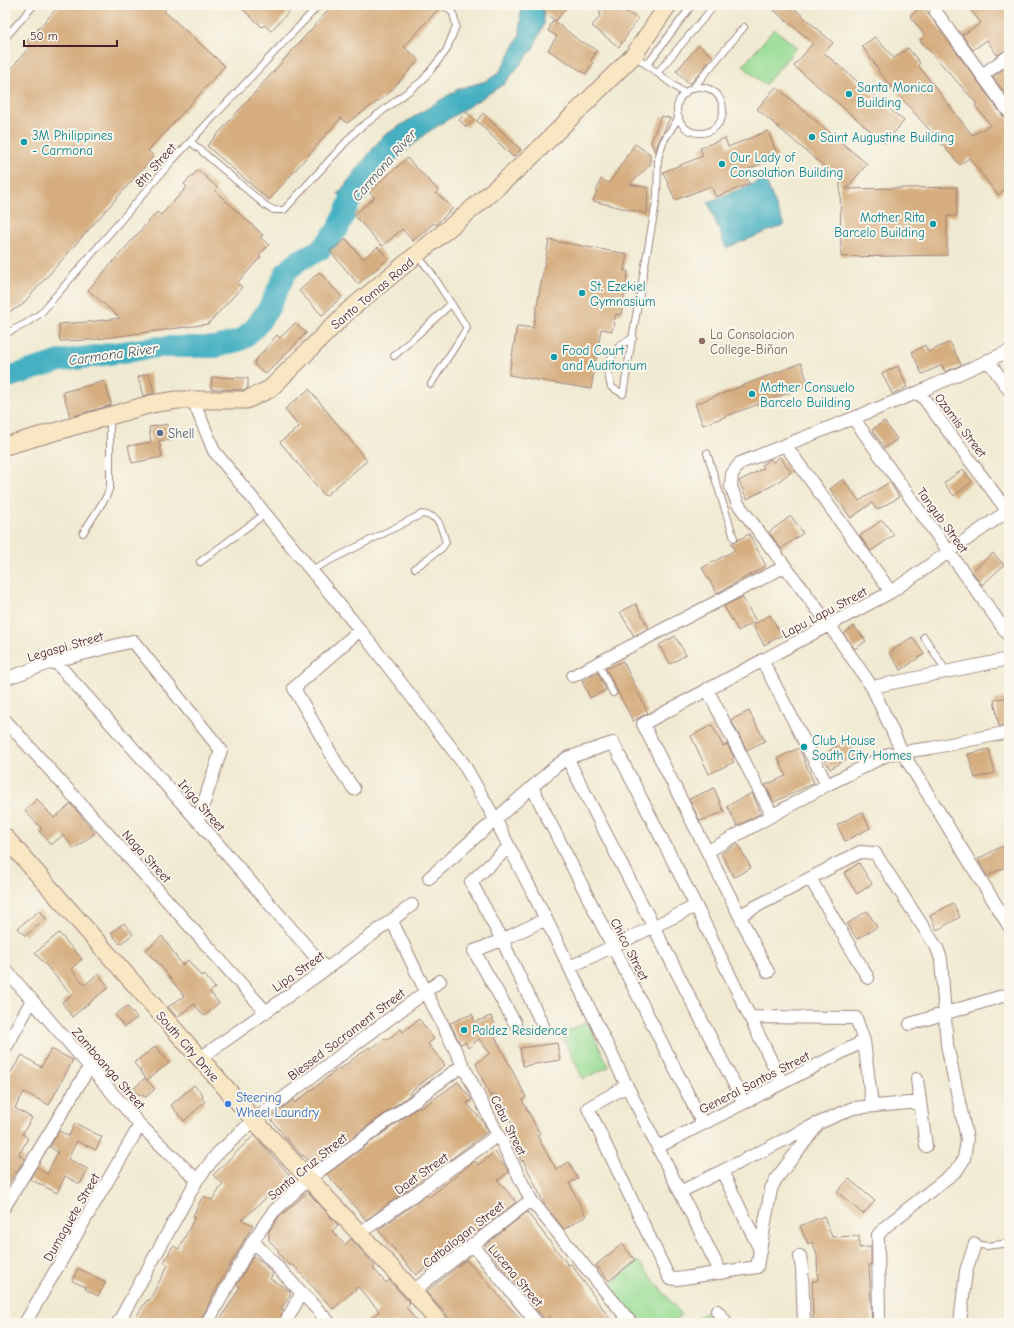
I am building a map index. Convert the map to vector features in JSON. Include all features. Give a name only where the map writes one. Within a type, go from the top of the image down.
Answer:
[{"type":"street","name":"Santo Tomas Road","points":[[5,446],[151,404],[193,400],[246,400],[270,388],[348,311],[472,209],[529,159],[634,55],[668,5]]},
{"type":"street","points":[[936,12],[1009,112]]},
{"type":"street","points":[[982,75],[1009,56]]},
{"type":"street","points":[[1009,351],[854,420],[740,463],[732,474],[731,482],[731,487],[738,504],[784,567],[830,626],[872,687],[902,752],[1009,926]]},
{"type":"street","points":[[988,360],[1009,390]]},
{"type":"street","name":"Ozamis Street","points":[[919,392],[1009,511]]},
{"type":"street","points":[[193,400],[214,451],[360,630],[463,763],[495,819],[546,919],[720,1273]]},
{"type":"street","name":"Tangub Street","points":[[854,420],[1009,636]]},
{"type":"street","points":[[786,446],[891,592]]},
{"type":"street","name":"Lapu Lapu Street","points":[[708,851],[643,724],[762,660],[830,626],[891,592],[1009,511]]},
{"type":"street","points":[[573,676],[784,567]]},
{"type":"street","points":[[354,789],[339,768],[294,688],[360,630]]},
{"type":"street","name":"Legaspi Street","points":[[5,678],[56,662],[133,641],[221,750],[198,820]]},
{"type":"street","points":[[872,687],[1009,659]]},
{"type":"street","points":[[762,660],[826,786]]},
{"type":"street","name":"Iriga Street","points":[[56,662],[198,820],[326,969]]},
{"type":"street","points":[[707,689],[772,815]]},
{"type":"street","name":"Naga Street","points":[[5,720],[126,852],[266,1012]]},
{"type":"street","points":[[768,972],[708,851],[826,786],[889,754],[1009,732]]},
{"type":"street","points":[[429,878],[495,819],[567,758],[613,743],[696,906],[782,1083]]},
{"type":"street","points":[[567,758],[652,927],[744,1103]]},
{"type":"street","name":"Chico Street","points":[[532,787],[703,1124]]},
{"type":"street","name":"South City Drive","points":[[5,837],[199,1059],[254,1120],[310,1178],[439,1323]]},
{"type":"street","points":[[509,846],[471,882],[502,940],[544,1026]]},
{"type":"street","points":[[740,915],[860,852],[875,853],[937,948],[941,959],[947,1045],[966,1130],[966,1150],[964,1159],[957,1170],[878,1235],[879,1323]]},
{"type":"street","points":[[810,878],[868,978]]},
{"type":"street","name":"Lipa Street","points":[[199,1059],[326,969],[412,905]]},
{"type":"street","points":[[570,967],[696,906]]},
{"type":"street","points":[[514,1023],[474,950],[502,940],[546,919]]},
{"type":"street","name":"Cebu Street","points":[[392,921],[426,992],[531,1200],[631,1323]]},
{"type":"street","name":"Zamboanga Street","points":[[5,969],[89,1068],[140,1125],[197,1180]]},
{"type":"street","name":"Blessed Sacrament Street","points":[[118,1323],[197,1180],[217,1154],[254,1120],[440,981]]},
{"type":"street","points":[[910,1024],[1009,994]]},
{"type":"street","points":[[5,1049],[32,1000]]},
{"type":"street","points":[[750,1017],[856,1018],[864,1041],[872,1106]]},
{"type":"street","name":"General Santos Street","points":[[658,1147],[864,1041]]},
{"type":"street","name":"Santa Cruz Street","points":[[207,1323],[253,1241],[273,1212],[310,1178],[463,1065]]},
{"type":"street","points":[[5,1206],[89,1068]]},
{"type":"street","points":[[917,1079],[926,1146]]},
{"type":"street","points":[[627,1086],[588,1108],[669,1278],[677,1279],[756,1267],[771,1189],[776,1179],[819,1123]]},
{"type":"street","points":[[680,1192],[843,1111],[853,1108],[920,1102]]},
{"type":"street","name":"Dumaguete Street","points":[[25,1323],[140,1125]]},
{"type":"street","name":"Daet Street","points":[[360,1233],[498,1135]]},
{"type":"street","points":[[722,1171],[760,1250]]},
{"type":"street","name":"Catbalogan Street","points":[[412,1291],[531,1200]]},
{"type":"street","points":[[253,1241],[301,1294],[330,1323]]},
{"type":"street","name":"Lucena Street","points":[[472,1244],[537,1323]]},
{"type":"street","points":[[960,1323],[966,1271],[975,1244]]},
{"type":"street","points":[[800,1256],[804,1323]]},
{"type":"street","points":[[285,1323],[301,1294]]},
{"type":"street","points":[[718,1311],[727,1323]]},
{"type":"lane","points":[[5,38],[34,5]]},
{"type":"lane","name":"8th Street","points":[[5,334],[25,324],[41,313],[191,142],[319,5]]},
{"type":"lane","points":[[191,142],[266,206],[274,210],[284,210],[356,131],[422,81],[446,51],[456,26],[453,14],[444,5]]},
{"type":"lane","points":[[647,65],[692,5]]},
{"type":"lane","points":[[657,73],[715,5]]},
{"type":"lane","points":[[693,88],[707,88],[719,96],[723,109],[719,123],[708,131],[694,132],[687,128],[679,117],[678,103],[684,94],[693,88],[744,27]]},
{"type":"lane","points":[[634,55],[684,94]]},
{"type":"lane","points":[[633,338],[620,345],[606,365],[612,387],[623,394],[632,345],[657,197],[658,159],[663,142],[679,117]]},
{"type":"lane","points":[[417,255],[468,328],[431,384]]},
{"type":"lane","points":[[394,356],[451,304]]},
{"type":"lane","points":[[83,533],[106,497],[110,487],[110,415]]},
{"type":"lane","points":[[707,453],[734,538]]},
{"type":"lane","points":[[717,486],[731,482]]},
{"type":"lane","points":[[200,562],[265,514]]},
{"type":"lane","points":[[311,570],[422,514],[432,515],[438,519],[446,542],[442,548],[415,568]]},
{"type":"lane","points":[[924,637],[947,672]]},
{"type":"lane","points":[[598,662],[613,693]]},
{"type":"lane","points":[[975,1244],[988,1246],[1009,1243]]},
{"type":"green space","points":[[774,29],[797,47],[765,85],[743,66]]},
{"type":"green space","points":[[587,1022],[609,1067],[583,1079],[561,1034]]},
{"type":"green space","points":[[638,1261],[682,1315],[671,1323],[637,1323],[607,1286]]},
{"type":"green space","points":[[705,1312],[714,1323],[691,1323]]},
{"type":"water","points":[[521,5],[543,5],[544,24],[533,49],[504,84],[425,134],[387,168],[354,204],[338,194],[382,137],[458,89],[486,81],[499,73],[520,35]]},
{"type":"water","points":[[765,179],[784,225],[726,248],[708,202]]},
{"type":"building","points":[[60,5],[169,5],[164,11],[225,66],[148,151],[154,156],[21,306],[5,314],[5,76],[31,45],[27,41]]},
{"type":"building","points":[[238,5],[295,5],[271,31],[264,25],[262,27]]},
{"type":"building","points":[[333,5],[440,5],[440,7],[404,47],[419,60],[388,94],[347,123],[341,118],[269,200],[207,146]]},
{"type":"building","points":[[547,5],[568,5],[556,21],[543,11]]},
{"type":"building","points":[[605,5],[616,5],[638,19],[619,47],[592,26],[601,15],[599,13]]},
{"type":"building","name":"Santa Monica Building","points":[[768,5],[801,5],[796,10],[833,43],[824,53],[904,121],[885,143],[794,66],[813,43]]},
{"type":"building","points":[[976,5],[1009,5],[1009,49],[997,55],[987,40],[973,50],[962,35],[981,23],[970,9]]},
{"type":"building","points":[[923,6],[1003,116],[1009,119],[1009,186],[998,195],[969,158],[960,165],[878,71],[879,70],[862,46],[875,37],[894,58],[908,48],[920,63],[918,65],[972,135],[991,125],[975,106],[977,104],[920,40],[925,36],[910,16]]},
{"type":"building","points":[[553,20],[582,43],[583,42],[597,50],[591,61],[593,63],[586,74],[548,50],[557,36],[548,31]]},
{"type":"building","points":[[699,45],[713,57],[690,84],[676,71]]},
{"type":"building","points":[[1009,65],[1009,99],[993,77]]},
{"type":"building","points":[[776,87],[867,164],[846,189],[957,187],[957,216],[947,216],[947,255],[841,257],[840,180],[757,109]]},
{"type":"building","points":[[467,112],[474,120],[466,127],[459,120]]},
{"type":"building","points":[[483,113],[521,150],[513,157],[477,121]]},
{"type":"building","points":[[661,116],[670,118],[655,152],[651,142]]},
{"type":"building","name":"Our Lady of Consolation Building","points":[[768,131],[778,157],[744,171],[749,184],[716,197],[711,186],[675,200],[663,172],[703,156],[700,148],[725,138],[728,147]]},
{"type":"building","points":[[635,144],[650,154],[650,165],[630,184],[648,188],[647,214],[593,201],[601,179],[609,183]]},
{"type":"building","points":[[407,158],[438,190],[436,193],[453,208],[436,225],[434,223],[413,241],[402,229],[382,246],[354,215],[375,197],[369,192]]},
{"type":"building","points":[[198,170],[218,188],[215,191],[263,235],[260,237],[269,245],[259,255],[261,257],[237,283],[242,287],[208,324],[90,340],[60,341],[59,324],[120,318],[88,290],[157,212],[161,215],[187,187],[184,184]]},
{"type":"building","points":[[346,239],[363,259],[378,247],[388,259],[358,284],[330,251]]},
{"type":"building","points":[[549,240],[627,254],[624,271],[628,271],[621,315],[616,314],[612,331],[601,329],[591,389],[509,375],[517,326],[533,328]]},
{"type":"building","points":[[319,272],[342,297],[322,315],[299,291]]},
{"type":"building","points":[[295,323],[306,333],[266,374],[255,365],[255,361],[277,335],[280,338]]},
{"type":"building","points":[[950,342],[961,365],[945,372],[942,365],[922,374],[912,352],[925,345],[928,352]]},
{"type":"building","name":"Mother Consuelo Barcelo Building","points":[[801,363],[809,385],[703,425],[695,404]]},
{"type":"building","points":[[898,366],[907,387],[892,394],[882,373]]},
{"type":"building","points":[[149,373],[154,393],[143,396],[138,377]]},
{"type":"building","points":[[212,377],[248,378],[248,388],[244,390],[211,389]]},
{"type":"building","points":[[105,381],[111,405],[70,417],[63,392]]},
{"type":"building","points":[[309,389],[367,461],[325,496],[280,442],[299,427],[285,409]]},
{"type":"building","points":[[884,421],[897,439],[885,448],[872,430]]},
{"type":"building","points":[[168,424],[171,439],[159,441],[162,457],[132,463],[128,446],[151,442],[149,427]]},
{"type":"building","points":[[780,457],[791,472],[775,484],[747,499],[739,481],[764,468],[762,465],[770,459],[773,462]]},
{"type":"building","points":[[963,469],[972,482],[954,496],[944,483]]},
{"type":"building","points":[[843,479],[859,501],[890,482],[899,497],[877,510],[872,503],[851,518],[830,489]]},
{"type":"building","points":[[791,516],[803,533],[781,549],[769,532]]},
{"type":"building","points":[[882,520],[894,535],[871,551],[860,536]]},
{"type":"building","points":[[749,534],[766,566],[717,593],[702,568],[735,550],[731,544]]},
{"type":"building","points":[[993,553],[1004,565],[982,585],[972,571]]},
{"type":"building","points":[[742,597],[756,621],[738,631],[724,606]]},
{"type":"building","points":[[636,604],[649,628],[634,636],[620,612]]},
{"type":"building","points":[[770,615],[782,635],[764,645],[753,625]]},
{"type":"building","points":[[854,626],[866,641],[855,649],[844,634]]},
{"type":"building","points":[[675,636],[686,655],[670,664],[659,645]]},
{"type":"building","points":[[912,637],[924,654],[901,670],[889,653]]},
{"type":"building","points":[[623,661],[648,713],[633,721],[606,669]]},
{"type":"building","points":[[598,673],[606,690],[590,698],[582,681]]},
{"type":"building","points":[[1009,697],[1009,725],[999,726],[994,700]]},
{"type":"building","points":[[749,711],[765,741],[747,750],[731,720]]},
{"type":"building","points":[[712,725],[723,746],[727,744],[734,757],[732,759],[734,762],[709,774],[691,736]]},
{"type":"building","points":[[845,741],[854,755],[830,769],[822,755]]},
{"type":"building","points":[[799,748],[814,783],[774,802],[765,785],[786,776],[778,758]]},
{"type":"building","points":[[989,749],[995,773],[975,778],[968,754]]},
{"type":"building","points":[[714,788],[724,812],[700,821],[689,799]]},
{"type":"building","points":[[752,793],[761,813],[737,826],[727,806]]},
{"type":"building","points":[[37,799],[54,818],[71,804],[95,833],[74,849],[63,835],[51,845],[39,831],[42,829],[25,811]]},
{"type":"building","points":[[862,812],[870,828],[845,841],[837,825]]},
{"type":"building","points":[[738,844],[751,868],[734,877],[721,854]]},
{"type":"building","points":[[1002,846],[1009,859],[1009,865],[987,876],[978,859]]},
{"type":"building","points":[[859,863],[872,884],[857,894],[844,873]]},
{"type":"building","points":[[953,903],[960,917],[937,930],[930,916]]},
{"type":"building","points":[[40,910],[46,919],[25,936],[18,928]]},
{"type":"building","points":[[867,911],[877,927],[857,939],[847,924]]},
{"type":"building","points":[[124,923],[133,934],[120,944],[111,933]]},
{"type":"building","points":[[59,933],[82,959],[71,969],[85,985],[98,974],[109,987],[72,1017],[62,1002],[72,995],[35,953]]},
{"type":"building","points":[[162,936],[182,965],[188,960],[201,976],[204,974],[215,988],[210,992],[219,1003],[204,1016],[194,1004],[177,1017],[168,1007],[184,996],[156,960],[155,961],[146,950]]},
{"type":"building","points":[[127,1006],[137,1018],[124,1027],[115,1015]]},
{"type":"building","points":[[472,1014],[475,1022],[491,1016],[500,1034],[495,1037],[526,1097],[522,1100],[540,1134],[537,1135],[546,1152],[556,1169],[569,1162],[578,1179],[569,1183],[586,1216],[564,1229],[545,1205],[523,1160],[522,1162],[508,1131],[514,1128],[496,1094],[491,1097],[476,1064],[490,1053],[479,1039],[468,1048],[465,1042],[460,1044],[450,1023]]},
{"type":"building","points":[[419,1019],[434,1039],[428,1044],[445,1065],[409,1093],[410,1095],[313,1166],[290,1143],[270,1118],[293,1100],[295,1103],[339,1068],[340,1069],[369,1047],[371,1049],[385,1038],[387,1040],[401,1029],[403,1032]]},
{"type":"building","points":[[557,1043],[560,1060],[523,1066],[520,1048]]},
{"type":"building","points":[[156,1046],[169,1063],[147,1080],[134,1063]]},
{"type":"building","points":[[51,1049],[73,1060],[49,1105],[24,1092],[15,1108],[32,1118],[22,1134],[28,1138],[19,1155],[25,1159],[5,1188],[5,1069],[11,1072],[22,1055],[41,1067]]},
{"type":"building","points":[[145,1078],[155,1089],[146,1097],[131,1091]]},
{"type":"building","points":[[458,1082],[472,1100],[467,1103],[483,1122],[488,1131],[446,1163],[444,1161],[417,1183],[366,1220],[327,1174],[420,1106],[421,1108]]},
{"type":"building","points":[[194,1085],[203,1095],[202,1098],[205,1102],[184,1121],[171,1105]]},
{"type":"building","points":[[75,1123],[102,1137],[96,1150],[77,1141],[68,1159],[88,1169],[80,1184],[65,1176],[57,1193],[30,1179],[37,1167],[47,1174],[58,1152],[50,1147],[59,1131],[69,1136]]},
{"type":"building","points":[[254,1135],[292,1178],[269,1199],[269,1195],[242,1220],[253,1225],[216,1289],[199,1323],[132,1323],[147,1300],[149,1301],[168,1265],[164,1262],[173,1246],[179,1249],[195,1217],[193,1216],[203,1196],[212,1200],[223,1184],[213,1175]]},
{"type":"building","points":[[495,1152],[509,1172],[498,1180],[516,1202],[476,1233],[474,1230],[416,1275],[378,1230],[427,1195],[429,1197],[475,1161],[478,1165]]},
{"type":"building","points":[[849,1179],[875,1201],[863,1214],[837,1192]]},
{"type":"building","points":[[308,1192],[338,1225],[332,1231],[345,1245],[351,1239],[375,1266],[373,1268],[386,1283],[389,1280],[410,1303],[406,1307],[418,1323],[365,1323],[379,1311],[358,1287],[333,1309],[293,1265],[289,1265],[278,1253],[279,1251],[269,1240],[269,1231],[277,1219]]},
{"type":"building","points":[[527,1212],[568,1265],[571,1264],[613,1323],[555,1323],[550,1316],[545,1320],[512,1277],[510,1279],[485,1245]]},
{"type":"building","points":[[824,1216],[832,1237],[859,1236],[859,1248],[871,1247],[871,1265],[869,1265],[872,1323],[813,1323],[812,1281],[818,1281],[817,1255],[812,1242],[808,1244],[800,1226]]},
{"type":"building","points":[[622,1244],[635,1260],[609,1281],[596,1265]]},
{"type":"building","points":[[253,1256],[262,1262],[273,1274],[270,1279],[290,1291],[290,1295],[281,1309],[284,1310],[278,1323],[218,1323],[240,1287],[237,1285]]},
{"type":"building","points":[[466,1260],[524,1323],[454,1323],[426,1292]]},
{"type":"building","points":[[78,1268],[106,1282],[98,1296],[85,1289],[86,1287],[72,1281]]},
{"type":"waterway","name":"Carmona River","points":[[5,378],[60,361],[158,347],[216,347],[241,340],[255,328],[269,308],[286,272],[298,261],[321,249],[338,229],[350,201],[371,178]]},
{"type":"place","name":"Santa Monica Building","points":[[849,94]]},
{"type":"place","name":"Saint Augustine Building","points":[[812,137]]},
{"type":"place","name":"3M Philippines - Carmona","points":[[24,142]]},
{"type":"place","name":"Our Lady of Consolation Building","points":[[722,164]]},
{"type":"place","name":"Mother Rita Barcelo Building","points":[[933,224]]},
{"type":"place","name":"St. Ezekiel Gymnasium","points":[[582,293]]},
{"type":"place","name":"La Consolacion College-Biñan","points":[[702,341]]},
{"type":"place","name":"Food Court and Auditorium","points":[[554,357]]},
{"type":"place","name":"Mother Consuelo Barcelo Building","points":[[752,394]]},
{"type":"place","name":"Shell","points":[[160,433]]},
{"type":"place","name":"Club House South City Homes","points":[[804,747]]},
{"type":"place","name":"Paldez Residence","points":[[464,1030]]},
{"type":"place","name":"Steering Wheel Laundry","points":[[228,1104]]}]
